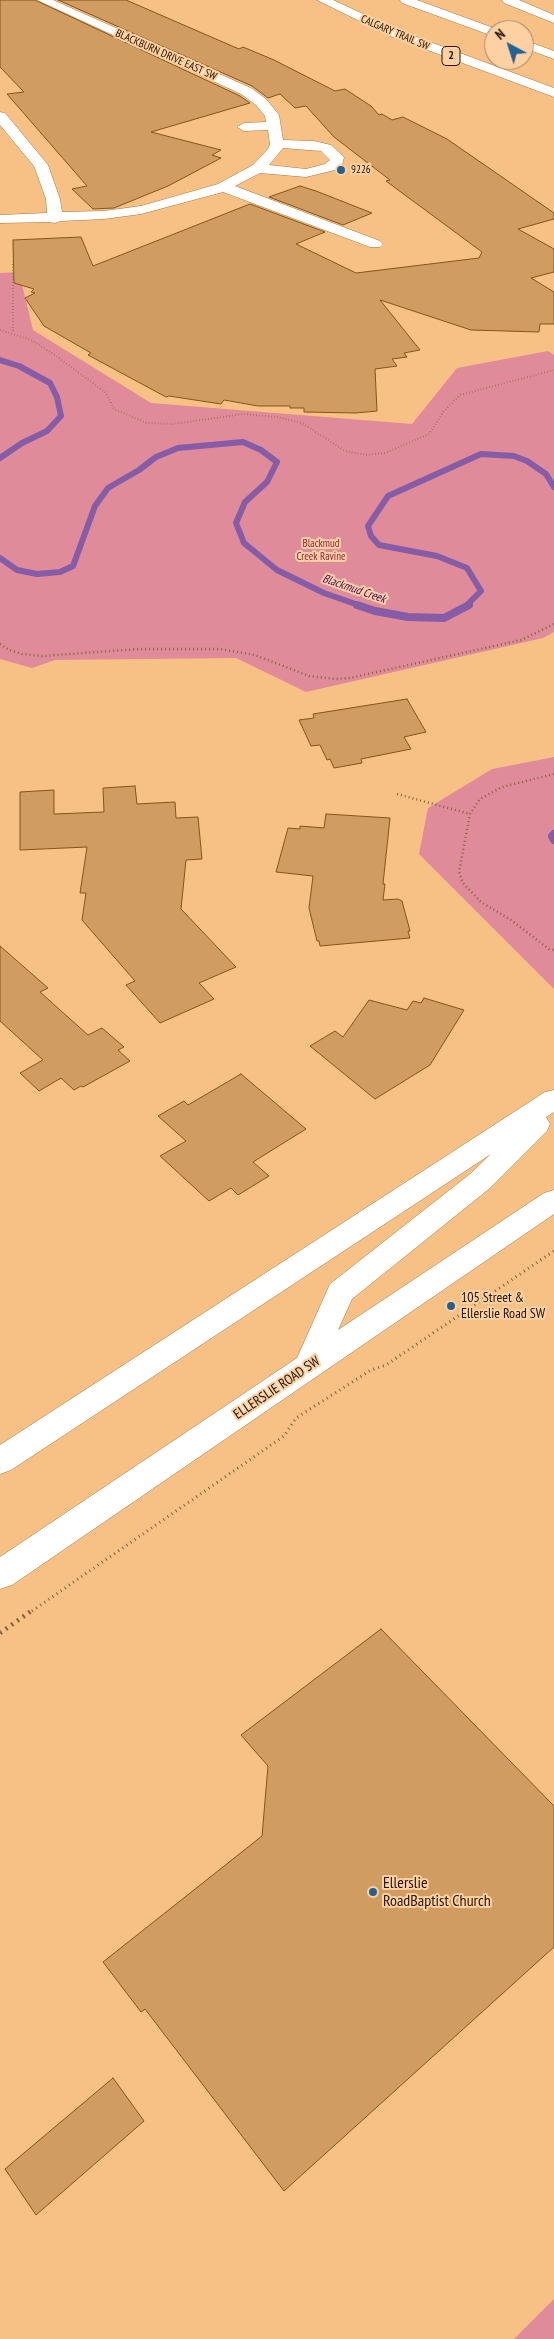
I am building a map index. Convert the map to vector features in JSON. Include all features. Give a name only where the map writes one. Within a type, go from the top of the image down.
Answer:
[{"type":"main road","name":"BLACKBURN DRIVE EAST SW","points":[[43,0],[246,91],[267,108],[272,116],[277,144]]},
{"type":"main road","name":"CALGARY TRAIL SW","points":[[323,0],[350,14],[448,54],[554,93]]},
{"type":"main road","points":[[406,0],[484,28]]},
{"type":"main road","points":[[508,0],[554,20]]},
{"type":"main road","points":[[350,14],[388,41],[452,69]]},
{"type":"main road","points":[[534,48],[554,56]]},
{"type":"main road","points":[[0,116],[34,155],[43,170],[53,198],[55,218]]},
{"type":"main road","points":[[244,127],[275,126]]},
{"type":"main road","points":[[6,219],[55,218],[141,210],[181,200],[223,187],[258,168],[275,150],[277,144],[314,145],[326,148],[337,157],[337,162],[330,167],[306,173],[258,168]]},
{"type":"main road","points":[[223,187],[375,244]]},
{"type":"main road","points":[[0,1461],[554,1100]]},
{"type":"main road","points":[[308,1367],[340,1292],[480,1181],[554,1107]]},
{"type":"main road","name":"ELLERSLIE ROAD SW","points":[[0,1575],[554,1200]]},
{"type":"path","points":[[6,219],[13,333]]},
{"type":"path","points":[[0,330],[13,333],[55,355],[104,391],[114,409],[146,423],[173,424],[243,414],[277,417],[302,423],[345,451],[365,455],[385,453],[429,434],[444,411],[460,395],[554,370]]},
{"type":"path","points":[[0,644],[9,650],[22,654],[42,656],[138,649],[220,649],[255,655],[310,676],[335,679],[350,678],[522,640],[554,624]]},
{"type":"path","points":[[554,774],[519,782],[489,793],[480,799],[470,814],[462,848],[459,872],[463,883],[481,902],[511,920],[549,949],[554,950]]},
{"type":"path","points":[[397,794],[470,814]]},
{"type":"path","points":[[0,1634],[284,1436],[296,1418],[371,1370],[386,1365],[554,1251]]},
{"type":"green space","name":"Blackmud Creek Ravine","points":[[19,272],[33,330],[151,403],[412,424],[457,368],[548,351],[554,355],[554,632],[543,638],[306,692],[236,658],[55,660],[32,668],[0,659],[0,273]]},
{"type":"green space","points":[[554,757],[554,989],[419,854],[428,808],[492,769]]},
{"type":"green space","points":[[554,2299],[554,2339],[514,2339]]},
{"type":"building","points":[[0,0],[35,0],[240,96],[250,103],[151,132],[221,150],[212,155],[221,158],[168,186],[114,208],[93,209],[72,189],[87,186],[7,94],[24,92],[0,67]]},
{"type":"building","points":[[58,0],[126,0],[239,49],[243,47],[274,60],[335,91],[345,89],[371,106],[379,115],[382,114],[392,120],[403,117],[447,139],[554,213],[554,219],[518,229],[554,249],[554,272],[531,278],[554,292],[554,324],[540,324],[539,332],[471,330],[380,300],[420,350],[404,353],[407,357],[392,359],[397,366],[375,369],[377,411],[356,413],[304,412],[304,408],[290,408],[290,406],[258,406],[224,400],[221,404],[166,397],[88,355],[91,353],[44,326],[25,298],[35,293],[31,292],[34,289],[14,283],[13,240],[81,237],[93,266],[250,204],[325,232],[296,244],[356,273],[479,258],[482,252],[386,181],[390,180],[334,137],[306,106],[295,108],[280,94],[268,98],[252,86]]},
{"type":"building","points":[[300,186],[372,213],[343,225],[269,197]]},
{"type":"building","points":[[407,699],[426,732],[404,737],[411,749],[361,759],[362,763],[334,768],[330,759],[327,760],[320,745],[311,746],[299,720],[314,718],[313,714]]},
{"type":"building","points":[[135,786],[137,804],[175,802],[176,818],[198,817],[202,859],[186,860],[181,909],[236,967],[199,983],[214,999],[160,1023],[126,985],[135,981],[82,920],[86,893],[80,893],[87,847],[20,850],[20,792],[54,790],[54,814],[104,812],[103,788]]},
{"type":"building","points":[[326,814],[390,818],[383,900],[398,899],[402,901],[410,938],[320,946],[309,908],[313,876],[276,872],[288,828],[300,829],[300,826],[324,828]]},
{"type":"building","points":[[0,946],[48,988],[40,992],[88,1035],[102,1028],[124,1047],[118,1050],[130,1061],[74,1090],[61,1078],[39,1091],[20,1073],[43,1060],[0,1021]]},
{"type":"building","points":[[424,998],[464,1010],[430,1065],[375,1099],[310,1046],[335,1031],[343,1037],[369,1000],[407,1010],[413,1001],[421,1003]]},
{"type":"building","points":[[241,1074],[306,1129],[253,1162],[269,1176],[238,1195],[231,1188],[209,1201],[160,1156],[186,1141],[158,1116],[184,1101],[188,1105]]},
{"type":"building","name":"Ellerslie RoadBaptist Church","points":[[381,1629],[554,1806],[554,1947],[284,2191],[145,2009],[141,2012],[103,1962],[262,1836],[268,1766],[241,1735]]},
{"type":"building","points":[[113,2078],[144,2121],[36,2215],[5,2169]]},
{"type":"waterway","name":"Blackmud Creek","points":[[0,360],[19,366],[50,383],[57,397],[61,416],[47,431],[22,443],[0,458]]},
{"type":"waterway","name":"Blackmud Creek","points":[[0,558],[17,570],[37,574],[60,572],[73,566],[95,506],[108,488],[139,470],[156,457],[178,448],[243,442],[261,450],[277,462],[267,482],[245,502],[236,523],[244,543],[277,570],[324,593],[361,606]]},
{"type":"waterway","name":"Blackmud Creek","points":[[466,606],[481,591],[467,568],[437,556],[379,545],[371,536],[368,526],[388,496],[481,454],[514,456],[527,461],[546,474],[554,487]]},
{"type":"waterway","name":"Blackmud Creek","points":[[357,605],[375,611],[408,617],[444,618],[469,605]]},
{"type":"waterway","name":"Blackmud Creek","points":[[554,834],[552,836],[554,840]]},
{"type":"place","name":"9226","points":[[341,170]]},
{"type":"place","name":"105 Street & Ellerslie Road SW","points":[[451,1306]]},
{"type":"place","name":"Ellerslie RoadBaptist Church","points":[[373,1892]]}]
